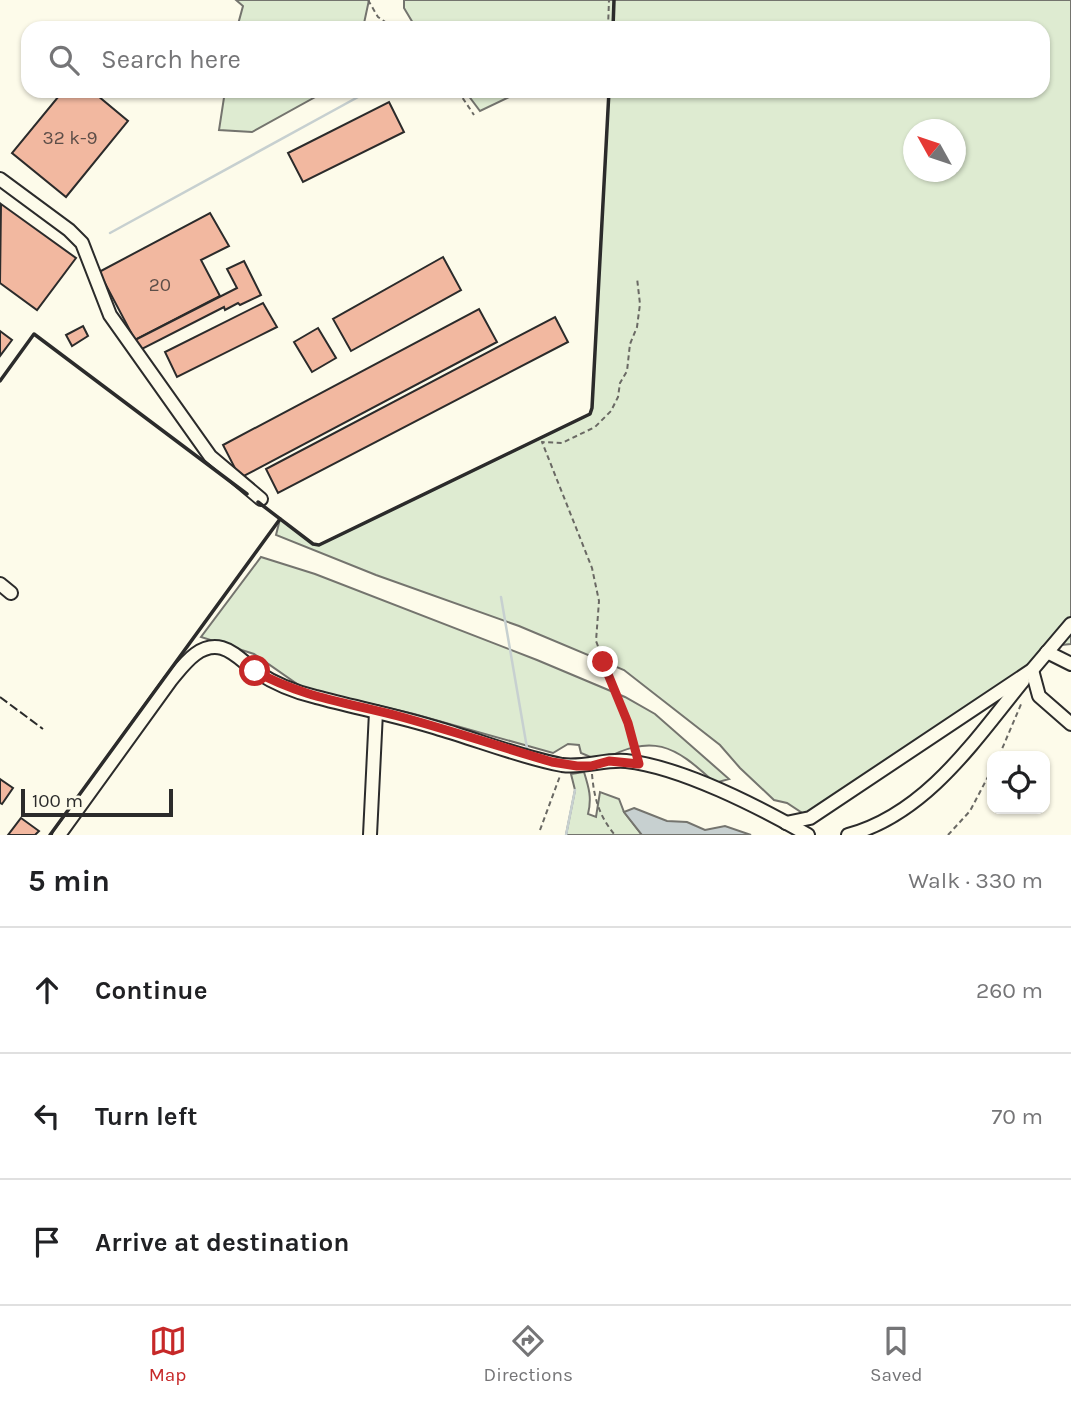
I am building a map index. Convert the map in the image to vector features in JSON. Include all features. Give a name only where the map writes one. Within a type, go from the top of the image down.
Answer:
[{"type":"street","points":[[0,179],[69,230],[82,243],[110,315],[210,456],[261,499]]},
{"type":"street","points":[[0,584],[11,593]]},
{"type":"street","points":[[848,835],[866,830],[915,803],[951,768],[1071,624]]},
{"type":"street","points":[[59,835],[171,680],[191,657],[203,650],[222,648],[285,687],[564,765],[591,766],[609,761],[639,764],[696,781],[786,822],[808,835]]},
{"type":"street","points":[[1046,652],[1071,664]]},
{"type":"street","points":[[1031,670],[1040,696],[1071,724]]},
{"type":"street","points":[[786,822],[810,818],[1031,670]]},
{"type":"street","points":[[370,835],[376,712]]},
{"type":"path","points":[[368,0],[378,18],[383,21]]},
{"type":"path","points":[[608,21],[609,0]]},
{"type":"path","points":[[463,98],[474,115]]},
{"type":"path","points":[[637,278],[640,304],[637,327],[630,344],[627,372],[620,383],[618,397],[611,411],[595,427],[562,443],[542,442],[592,568],[599,601],[596,641],[628,723],[639,764]]},
{"type":"path","points":[[1001,751],[1024,698],[1031,694],[1040,696]]},
{"type":"path","points":[[540,830],[564,765]]},
{"type":"path","points":[[591,766],[594,799],[605,824],[615,835]]},
{"type":"path","points":[[948,835],[970,811],[987,779]]},
{"type":"green space","points":[[236,0],[369,0],[364,21],[239,21],[243,6]]},
{"type":"green space","points":[[404,0],[1071,0],[1071,644],[1052,646],[1031,670],[810,818],[787,803],[774,800],[720,745],[624,670],[519,626],[376,575],[276,535],[280,519],[313,544],[319,545],[590,414],[609,98],[1050,98],[1050,21],[412,21],[404,8]]},
{"type":"green space","points":[[224,98],[313,98],[252,132],[219,130]]},
{"type":"green space","points":[[470,98],[507,98],[480,111]]},
{"type":"green space","points":[[261,557],[315,574],[625,697],[655,714],[729,779],[715,783],[687,759],[662,747],[634,747],[600,761],[581,753],[579,745],[568,744],[553,753],[414,714],[303,688],[254,654],[201,637]]},
{"type":"green space","points":[[584,772],[590,803],[588,814],[596,817],[600,792],[619,799],[624,812],[642,835],[566,835],[575,790],[571,774]]},
{"type":"shaded area","points":[[634,808],[667,821],[687,822],[705,830],[725,826],[751,835],[642,835],[624,812]]},
{"type":"building","points":[[57,98],[100,98],[128,121],[66,197],[12,153]]},
{"type":"building","points":[[389,102],[404,132],[303,182],[288,153]]},
{"type":"building","points":[[1,204],[76,258],[37,310],[0,283]]},
{"type":"building","points":[[210,213],[229,246],[201,260],[220,296],[135,340],[99,272]]},
{"type":"building","points":[[443,257],[461,290],[351,351],[333,319]]},
{"type":"building","points":[[244,261],[261,295],[225,310],[224,307],[140,350],[135,340],[237,288],[227,269]]},
{"type":"building","points":[[263,303],[277,327],[177,377],[165,352]]},
{"type":"building","points":[[479,309],[497,342],[240,478],[223,445]]},
{"type":"building","points":[[555,317],[568,342],[278,493],[266,469]]},
{"type":"building","points":[[83,326],[88,336],[72,346],[66,335]]},
{"type":"building","points":[[318,328],[336,358],[312,372],[294,342]]},
{"type":"building","points":[[0,331],[12,340],[0,356]]},
{"type":"building","points":[[0,779],[13,788],[2,804],[0,803]]},
{"type":"building","points":[[21,818],[39,831],[35,835],[8,835]]},
{"type":"waterway","points":[[110,233],[356,98]]},
{"type":"waterway","points":[[501,597],[527,748]]},
{"type":"waterway","points":[[566,835],[575,790]]},
{"type":"fence","points":[[0,697],[43,729]]},
{"type":"wall","points":[[613,21],[614,0]]},
{"type":"wall","points":[[258,502],[313,544],[319,545],[590,414],[609,98]]},
{"type":"wall","points":[[0,381],[34,334],[247,494]]},
{"type":"wall","points":[[50,835],[280,519]]},
{"type":"route","points":[[255,671],[285,687],[314,696],[395,715],[564,765],[591,766],[609,761],[639,764],[628,723],[603,662]]}]
